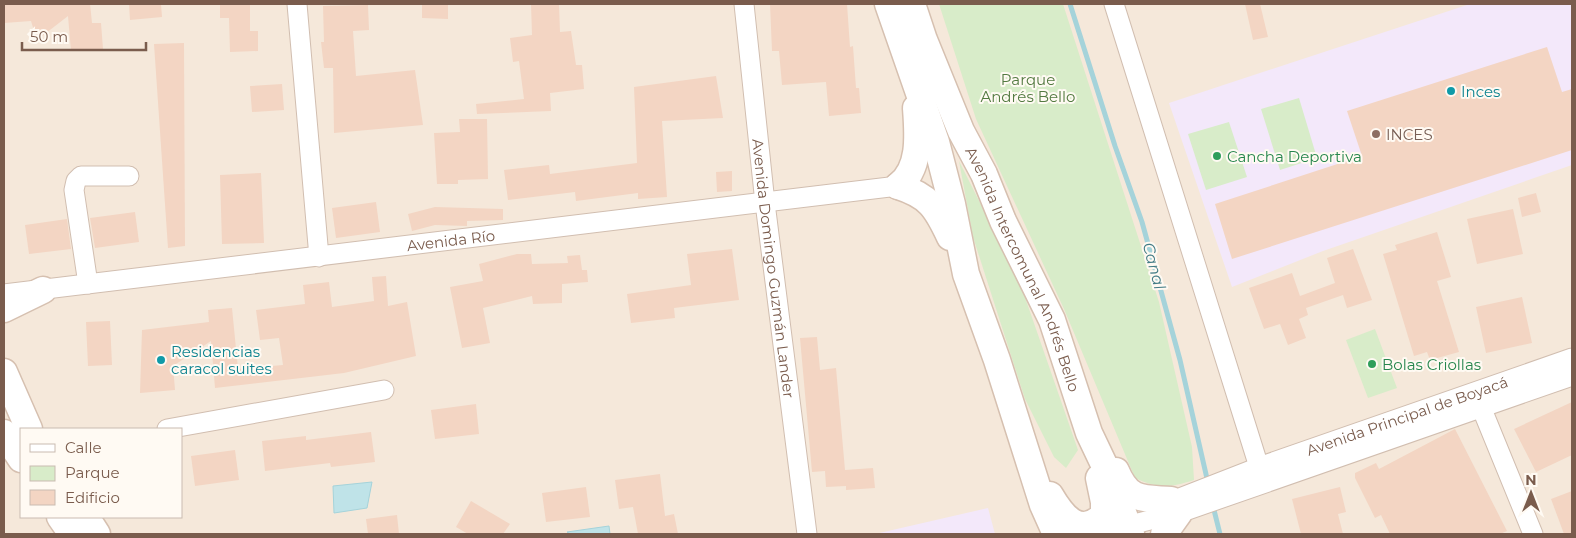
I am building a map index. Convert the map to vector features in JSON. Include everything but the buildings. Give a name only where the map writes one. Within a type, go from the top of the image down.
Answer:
[{"type":"main road","points":[[888,4],[944,173],[960,250],[1043,505],[1056,534]]},
{"type":"main road","name":"Avenida Intercomunal Andrés Bello","points":[[912,4],[924,40],[962,131],[984,174],[1003,221],[1052,320],[1089,433],[1109,475],[1129,530]]},
{"type":"main road","points":[[898,186],[909,178],[914,165],[918,126],[915,82]]},
{"type":"main road","points":[[898,186],[921,194],[932,203],[952,241],[960,250]]},
{"type":"main road","points":[[4,309],[43,290]]},
{"type":"main road","points":[[4,372],[28,428]]},
{"type":"main road","points":[[4,396],[27,428]]},
{"type":"main road","points":[[4,433],[20,457]]},
{"type":"main road","points":[[1025,449],[1047,491],[1064,518],[1074,524],[1086,527],[1096,524],[1104,515],[1104,502],[1089,433]]},
{"type":"main road","points":[[1089,433],[1101,442],[1120,481],[1130,494],[1140,499],[1185,503],[1164,534]]},
{"type":"main road","points":[[61,518],[72,534]]},
{"type":"main road","points":[[87,518],[97,534]]},
{"type":"street","points":[[297,4],[319,257]]},
{"type":"street","name":"Avenida Domingo Guzmán Lander","points":[[744,4],[765,203],[807,534]]},
{"type":"street","points":[[1102,534],[1129,530],[1138,516],[1185,503],[1249,477],[1114,4]]},
{"type":"street","points":[[88,284],[74,190],[76,181],[81,176],[129,176]]},
{"type":"street","name":"Avenida Río","points":[[4,294],[898,186]]},
{"type":"street","name":"Avenida Principal de Boyacá","points":[[1249,477],[1478,399],[1572,358]]},
{"type":"street","name":"Avenida Principal de Boyacá","points":[[1249,477],[1478,399],[1572,376]]},
{"type":"street","points":[[173,428],[384,390]]},
{"type":"street","points":[[1478,399],[1533,534]]},
{"type":"shaded area","points":[[4,4],[1572,4],[1572,534],[4,534]]},
{"type":"shaded area","name":"INCES","points":[[1470,4],[1572,4],[1572,165],[1323,251],[1232,287],[1169,103]]},
{"type":"shaded area","points":[[988,508],[995,534],[875,534]]},
{"type":"green space","name":"Parque Andrés Bello","points":[[939,4],[1063,4],[1159,302],[1192,447],[1194,480],[1178,485],[1158,486],[1135,478],[1064,309],[976,119]]},
{"type":"green space","points":[[1299,98],[1317,158],[1280,170],[1261,109]]},
{"type":"green space","name":"Cancha Deportiva","points":[[1229,122],[1247,177],[1206,190],[1188,134]]},
{"type":"green space","points":[[959,161],[1019,280],[1078,450],[1066,468],[1054,457],[1025,399],[973,237]]},
{"type":"green space","name":"Bolas Criollas","points":[[1375,329],[1397,388],[1368,398],[1346,340]]},
{"type":"water","points":[[372,482],[367,508],[334,513],[333,486]]},
{"type":"water","points":[[609,526],[610,534],[570,534],[567,532]]},
{"type":"waterway","name":"Canal","points":[[1070,4],[1115,146],[1142,222],[1180,360],[1208,483]]},
{"type":"waterway","name":"Canal","points":[[1213,506],[1220,534]]},
{"type":"place","name":"Inces","points":[[1451,91]]},
{"type":"place","name":"INCES","points":[[1376,134]]},
{"type":"place","name":"Cancha Deportiva","points":[[1217,156]]},
{"type":"place","name":"Residencias caracol suites","points":[[161,360]]},
{"type":"place","name":"Bolas Criollas","points":[[1372,364]]}]
